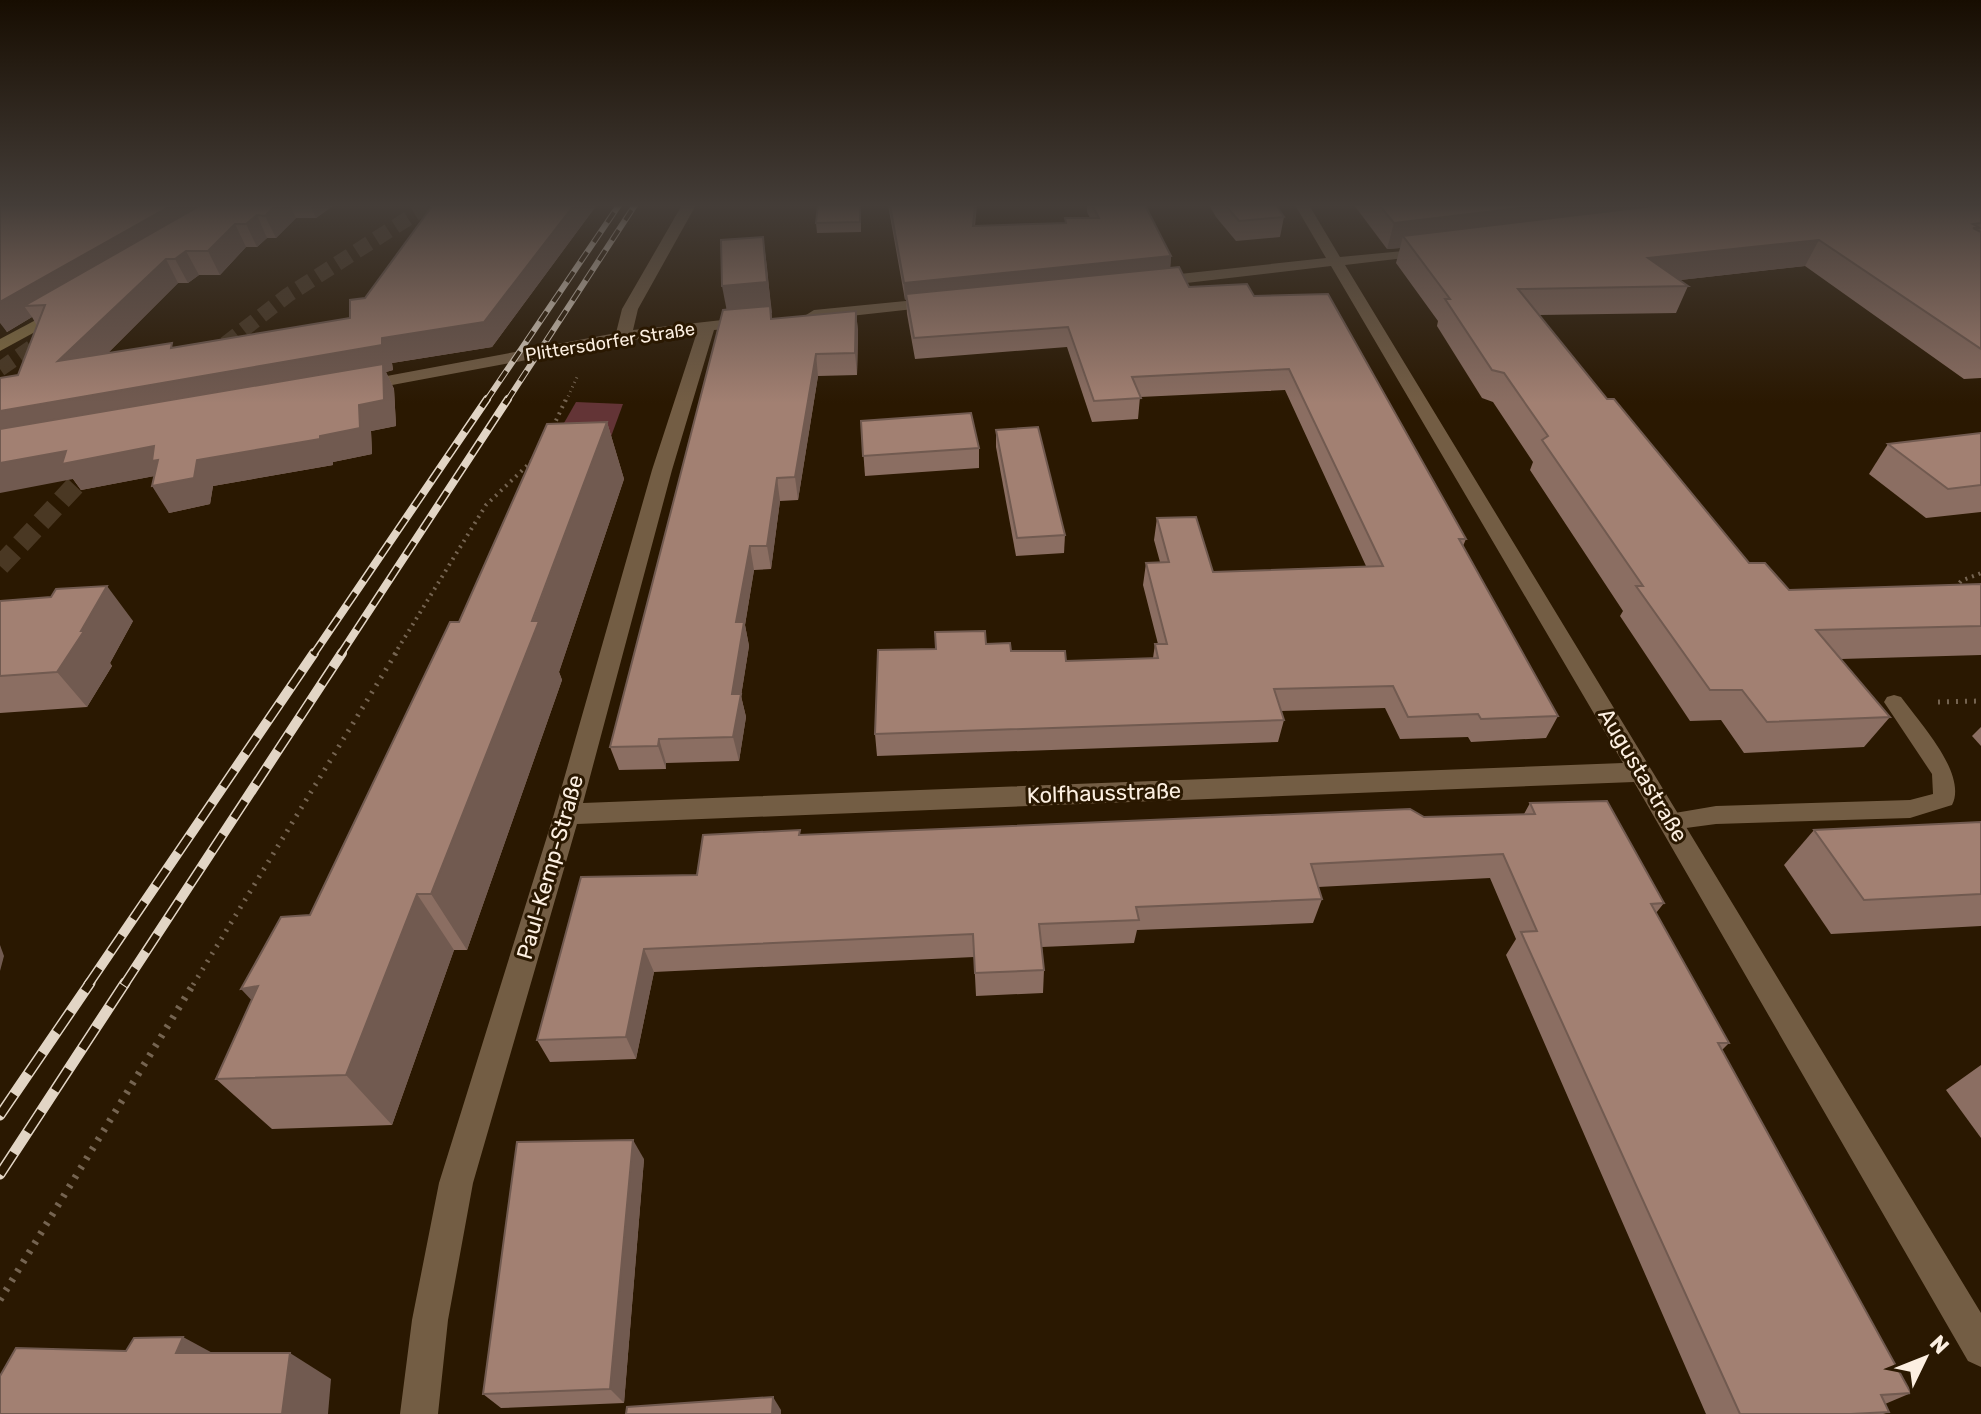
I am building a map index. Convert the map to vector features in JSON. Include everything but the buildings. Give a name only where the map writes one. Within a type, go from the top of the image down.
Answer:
[{"type":"main road","points":[[0,346],[79,300]]},
{"type":"main road","points":[[0,352],[27,332]]},
{"type":"street","points":[[624,336],[630,309],[652,271]]},
{"type":"street","points":[[1140,283],[1260,271]]},
{"type":"street","name":"Augustastraße","points":[[1344,271],[1981,1348]]},
{"type":"street","points":[[799,317],[954,302]]},
{"type":"street","name":"Plittersdorfer Straße","points":[[336,391],[624,336],[768,320]]},
{"type":"street","name":"Paul-Kemp-Straße","points":[[419,1414],[430,1320],[456,1183],[567,814],[623,602],[707,326]]},
{"type":"street","name":"Kolfhausstraße","points":[[567,814],[1640,772]]},
{"type":"lane","points":[[1671,821],[1716,815],[1910,809],[1944,799],[1943,773],[1894,702]]},
{"type":"path","points":[[547,439],[587,356],[572,346]]},
{"type":"path","points":[[0,1300],[486,505],[540,453]]},
{"type":"path","points":[[1946,599],[1961,581],[1981,573]]},
{"type":"shaded area","points":[[576,402],[623,404],[605,453],[548,451]]},
{"type":"tunnel","points":[[207,358],[288,295],[326,271]]},
{"type":"tunnel","points":[[0,369],[55,331]]},
{"type":"tunnel","points":[[0,566],[99,460]]},
{"type":"railway","points":[[486,401],[574,271]]},
{"type":"railway","points":[[507,401],[592,271]]},
{"type":"railway","points":[[313,655],[487,399]]},
{"type":"railway","points":[[340,655],[508,399]]},
{"type":"railway","points":[[88,985],[314,653]]},
{"type":"railway","points":[[124,985],[342,653]]},
{"type":"railway","points":[[0,1115],[90,983]]},
{"type":"railway","points":[[0,1174],[125,983]]}]
